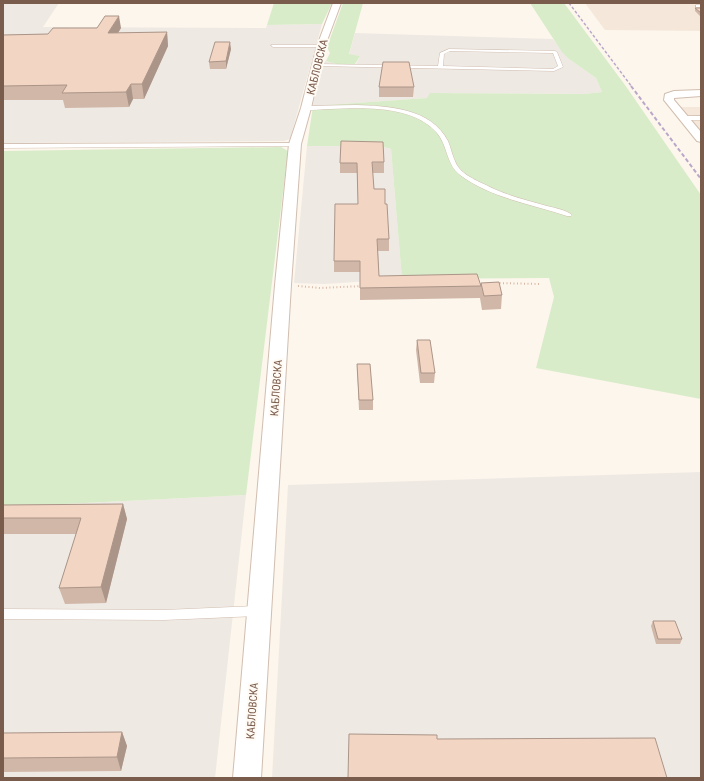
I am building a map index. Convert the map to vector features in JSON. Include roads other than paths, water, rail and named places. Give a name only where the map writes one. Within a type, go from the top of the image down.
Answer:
[{"type":"street","name":"КАБЛОВСКА","points":[[247,778],[283,285],[295,144],[306,108],[321,46],[337,3]]},
{"type":"street","points":[[701,93],[674,94],[669,96],[669,100],[701,139]]},
{"type":"lane","points":[[273,46],[321,46]]},
{"type":"lane","points":[[317,65],[440,68],[554,70],[561,67],[555,52],[449,50],[442,53],[440,68]]},
{"type":"lane","points":[[306,108],[376,107],[414,115],[427,121],[435,128],[447,143],[450,160],[458,171],[476,183],[494,192],[569,215]]},
{"type":"lane","points":[[684,118],[701,118]]},
{"type":"lane","points":[[3,146],[295,144]]},
{"type":"lane","points":[[3,614],[164,615],[259,611]]},
{"type":"railway","points":[[569,3],[632,87]]},
{"type":"railway","points":[[631,86],[701,179]]}]
